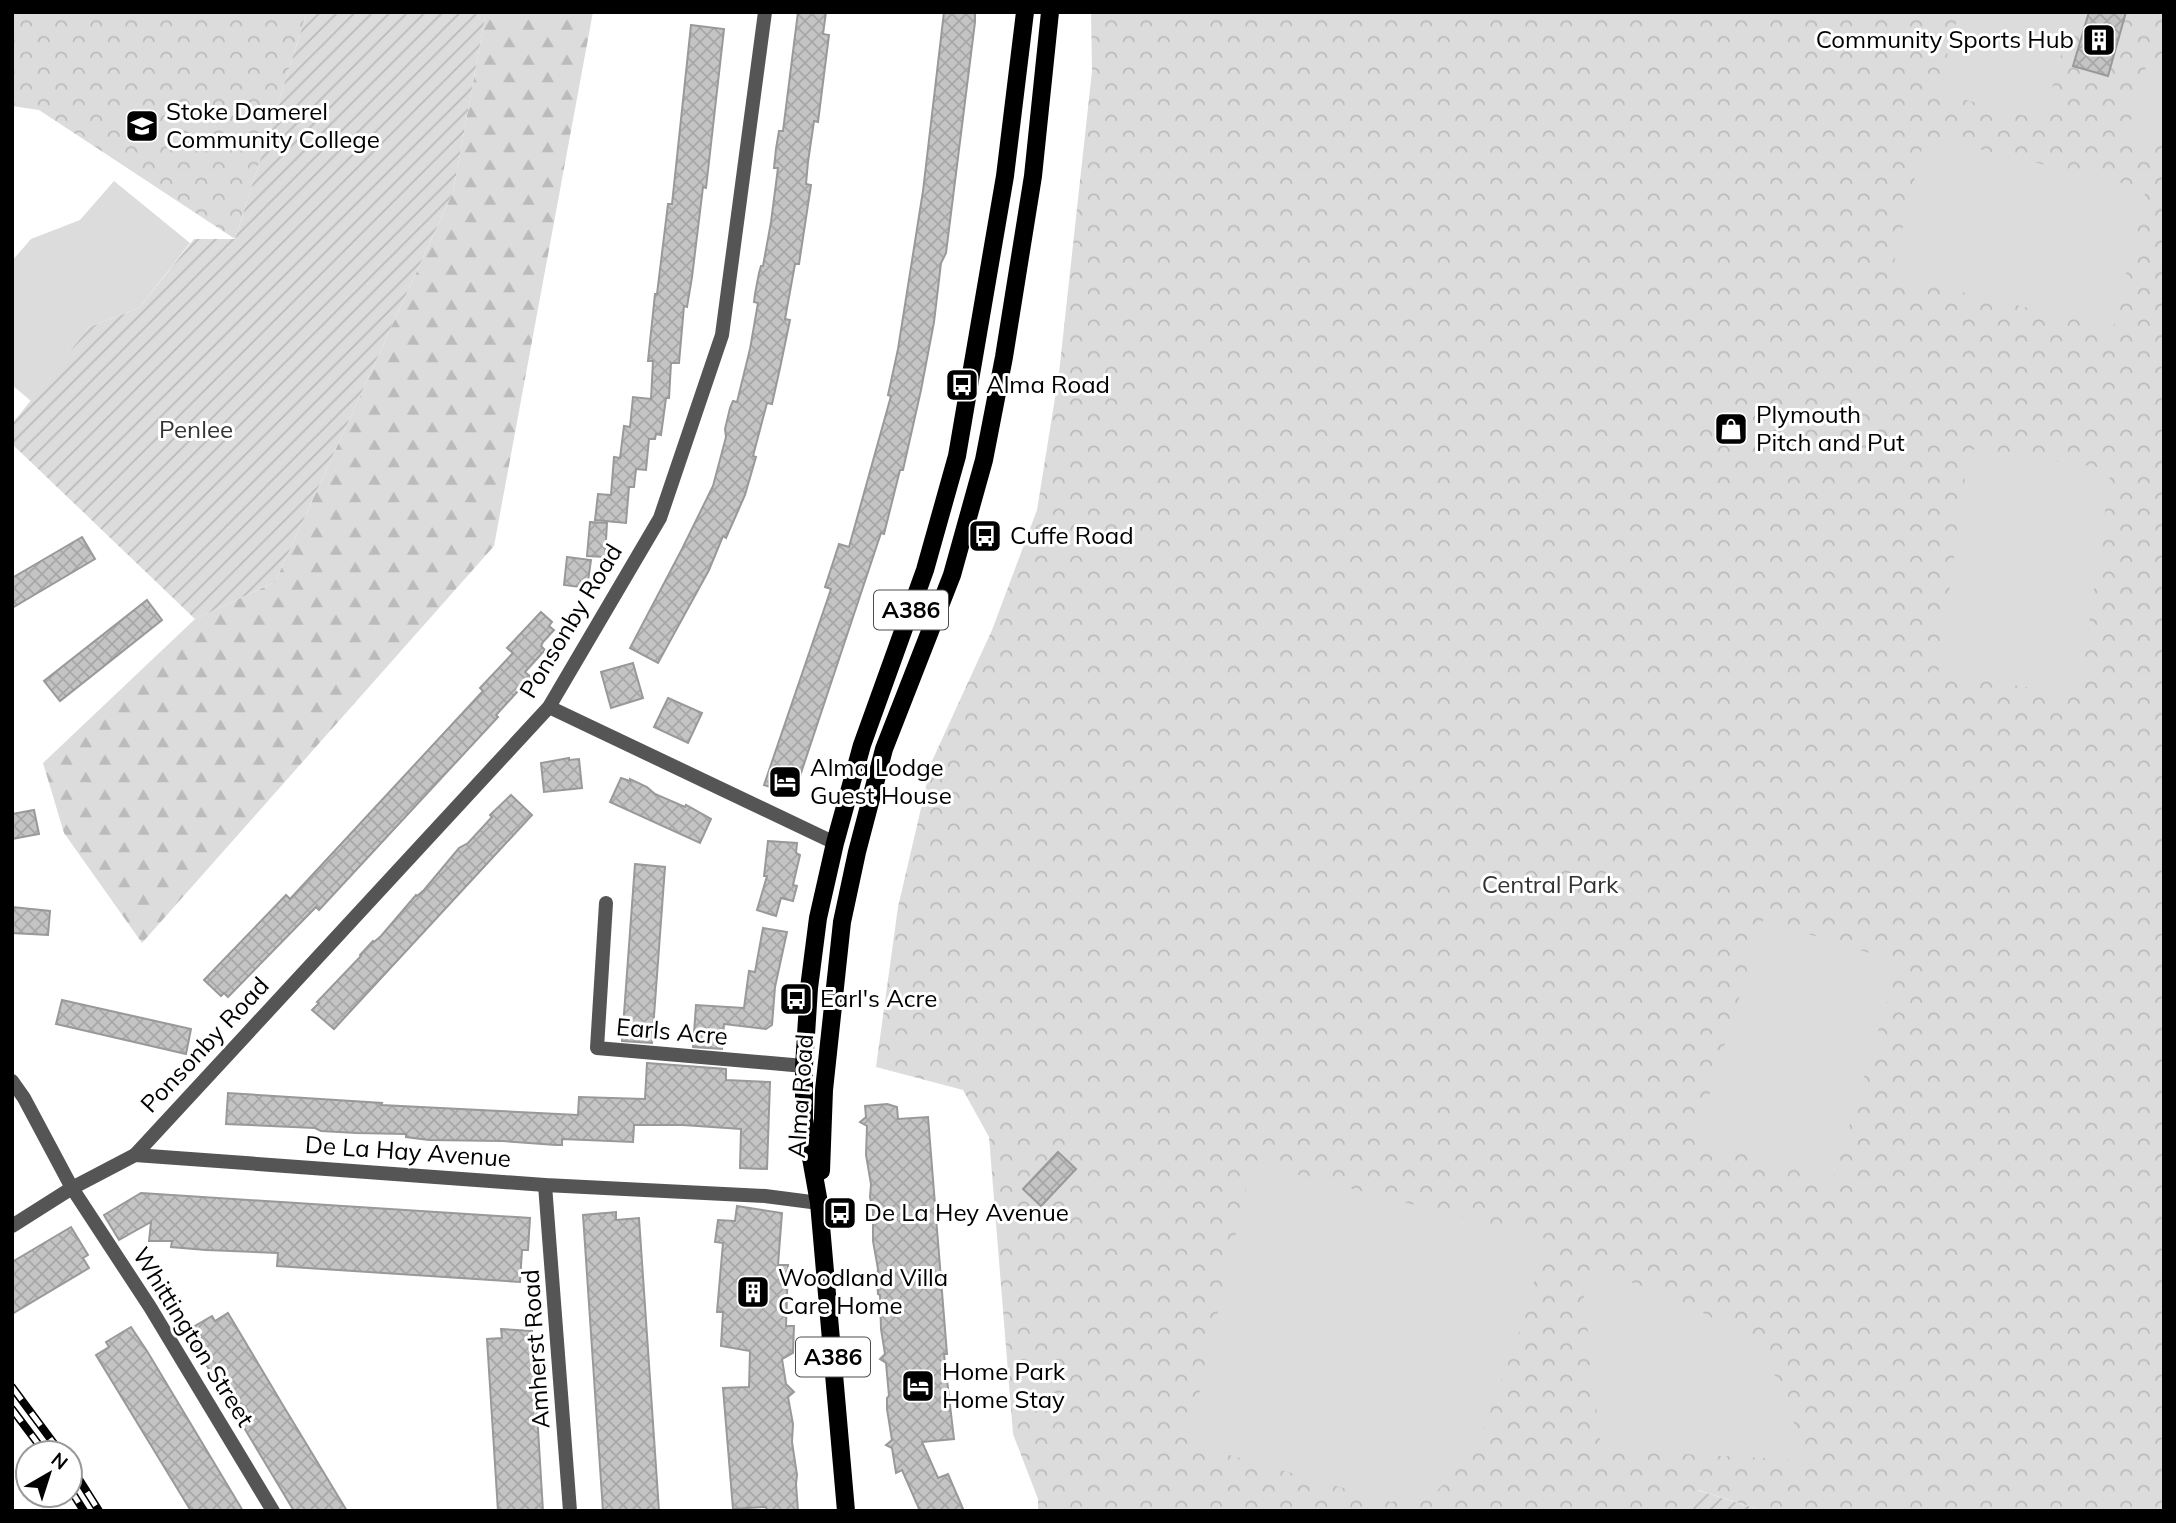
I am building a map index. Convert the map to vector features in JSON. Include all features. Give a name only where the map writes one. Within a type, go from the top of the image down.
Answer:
[{"type":"main road","name":"Alma Road","points":[[846,1511],[819,1203],[804,1119],[809,988],[818,918],[862,745],[925,570],[957,456],[1005,176],[1025,12]]},
{"type":"main road","name":"Alma Road","points":[[819,1203],[824,1090],[842,922],[884,749],[952,575],[984,460],[1033,176],[1050,12]]},
{"type":"street","name":"Ponsonby Road","points":[[135,1155],[549,707],[660,518],[722,335],[765,12]]},
{"type":"street","points":[[549,707],[835,843]]},
{"type":"street","name":"Earls Acre","points":[[606,903],[597,1048],[804,1066]]},
{"type":"street","name":"Whittington Street","points":[[12,1081],[24,1098],[72,1188],[150,1307],[273,1511]]},
{"type":"street","points":[[12,1226],[72,1188],[135,1155]]},
{"type":"street","name":"De La Hay Avenue","points":[[135,1155],[545,1185],[765,1196],[819,1203]]},
{"type":"street","name":"Amherst Road","points":[[545,1185],[570,1511]]},
{"type":"green space","points":[[12,12],[307,12],[235,239],[39,110],[12,106]]},
{"type":"green space","name":"Penlee","points":[[307,12],[486,12],[453,192],[275,582],[195,619],[12,444],[12,424],[89,327],[139,308],[194,239],[235,239]]},
{"type":"green space","points":[[486,12],[593,12],[494,546],[142,943],[64,833],[43,763],[195,619],[275,582],[453,192]]},
{"type":"green space","name":"Central Park","points":[[1091,12],[2164,12],[2164,1511],[1764,1511],[1698,1490],[1692,1511],[1038,1511],[1038,1499],[1013,1434],[989,1137],[963,1090],[876,1067],[898,907],[932,761],[992,630],[1037,510],[1059,373],[1092,71]]},
{"type":"green space","points":[[1959,12],[2073,12],[2043,121],[1937,92]]},
{"type":"green space","points":[[2146,67],[2164,72],[2164,125],[2159,143],[2127,134]]},
{"type":"green space","points":[[1925,136],[2146,189],[2113,328],[1891,275]]},
{"type":"green space","points":[[114,181],[190,243],[139,308],[89,327],[31,401],[12,385],[12,261],[31,239],[80,220]]},
{"type":"green space","points":[[1969,449],[2111,469],[2079,695],[1938,674]]},
{"type":"green space","points":[[1763,920],[1899,962],[1833,1180],[1696,1138]]},
{"type":"green space","points":[[1252,1163],[1547,1239],[1519,1332],[1477,1448],[1437,1491],[1391,1502],[1188,1443]]},
{"type":"green space","points":[[1581,1268],[1633,1283],[1688,1305],[1714,1319],[1758,1353],[1780,1384],[1792,1416],[1803,1460],[1601,1450]]},
{"type":"green space","points":[[1697,1490],[1764,1511],[1692,1511]]},
{"type":"building","points":[[798,12],[826,12],[823,34],[829,35],[818,122],[814,121],[808,162],[806,184],[811,185],[799,264],[795,264],[785,319],[790,320],[780,368],[772,404],[767,403],[745,495],[726,538],[723,536],[709,570],[658,663],[630,648],[713,486],[726,437],[730,408],[733,401],[737,402],[750,349],[758,303],[754,302],[755,294],[771,222],[778,168],[774,168],[776,149],[779,131],[783,131]]},
{"type":"building","points":[[944,12],[975,12],[975,22],[946,253],[941,263],[934,322],[921,390],[903,470],[900,470],[884,534],[881,533],[794,794],[764,785],[831,589],[825,587],[839,544],[849,547],[891,396],[888,395],[923,191]]},
{"type":"building","name":"Community Sports Hub","points":[[2089,12],[2126,12],[2108,76],[2073,66]]},
{"type":"building","points":[[691,25],[724,29],[706,188],[703,187],[687,307],[684,306],[679,363],[671,363],[669,398],[666,398],[661,435],[656,434],[655,439],[649,439],[646,470],[636,469],[634,487],[629,487],[626,523],[595,520],[598,494],[611,495],[614,457],[620,458],[624,426],[630,427],[633,397],[651,399],[653,361],[648,361],[655,294],[668,204],[672,204]]},
{"type":"building","points":[[590,522],[607,523],[605,557],[587,556]]},
{"type":"building","points":[[82,537],[95,559],[12,608],[12,578]]},
{"type":"building","points":[[567,557],[591,560],[587,588],[564,585]]},
{"type":"building","points":[[147,600],[162,620],[60,701],[44,681]]},
{"type":"building","points":[[541,612],[552,622],[549,626],[554,630],[541,646],[545,650],[525,672],[531,677],[496,715],[498,717],[319,910],[316,907],[228,997],[224,993],[221,996],[204,980],[286,895],[290,899],[483,691],[480,688],[513,653],[507,648]]},
{"type":"building","points":[[633,663],[643,698],[611,708],[601,672]]},
{"type":"building","points":[[668,698],[702,713],[688,743],[654,727]]},
{"type":"building","points":[[579,759],[582,788],[544,792],[541,763]]},
{"type":"building","points":[[621,778],[630,779],[655,794],[685,807],[686,805],[711,819],[700,843],[610,802]]},
{"type":"building","points":[[511,795],[532,815],[334,1029],[312,1010],[319,1003],[317,1002]]},
{"type":"building","points":[[34,810],[39,834],[12,839],[12,814]]},
{"type":"building","points":[[768,841],[797,843],[796,853],[800,855],[793,885],[797,886],[793,901],[781,898],[776,916],[757,910],[767,876],[764,876]]},
{"type":"building","points":[[635,864],[665,867],[652,1043],[622,1041]]},
{"type":"building","points":[[12,907],[50,911],[48,935],[12,933]]},
{"type":"building","points":[[763,928],[787,932],[775,987],[772,1025],[766,1029],[724,1024],[722,1049],[693,1047],[696,1005],[744,1008],[749,971],[755,972]]},
{"type":"building","points":[[62,1000],[191,1029],[186,1054],[56,1024]]},
{"type":"building","points":[[647,1063],[726,1069],[726,1080],[770,1082],[767,1169],[740,1168],[741,1129],[634,1125],[633,1142],[562,1139],[562,1145],[556,1145],[429,1140],[406,1137],[406,1134],[226,1124],[228,1093],[382,1103],[381,1105],[578,1115],[579,1097],[645,1099]]},
{"type":"building","points":[[887,1104],[897,1107],[898,1119],[928,1117],[947,1354],[944,1354],[954,1439],[922,1442],[938,1478],[948,1474],[964,1511],[920,1511],[902,1470],[896,1473],[892,1448],[886,1445],[892,1440],[887,1409],[889,1396],[886,1363],[880,1359],[885,1354],[873,1241],[871,1184],[866,1155],[867,1126],[860,1122],[866,1117],[865,1106]]},
{"type":"building","points":[[1058,1152],[1076,1169],[1041,1206],[1023,1189]]},
{"type":"building","points":[[141,1193],[530,1218],[528,1250],[522,1250],[520,1282],[277,1266],[278,1253],[171,1247],[172,1241],[149,1241],[151,1222],[119,1240],[104,1215]]},
{"type":"building","points":[[737,1206],[782,1213],[778,1265],[788,1265],[786,1326],[794,1326],[793,1353],[782,1359],[786,1384],[794,1392],[788,1397],[793,1424],[798,1511],[767,1511],[766,1507],[733,1509],[723,1388],[749,1387],[750,1351],[721,1346],[723,1312],[717,1312],[723,1243],[715,1242],[718,1220],[735,1221]]},
{"type":"building","points":[[616,1212],[616,1220],[639,1218],[659,1511],[603,1511],[583,1215]]},
{"type":"building","points":[[71,1227],[88,1255],[83,1258],[89,1268],[12,1314],[12,1262]]},
{"type":"building","points":[[228,1313],[347,1511],[294,1511],[186,1331],[212,1316],[215,1321]]},
{"type":"building","points":[[131,1327],[243,1511],[191,1511],[96,1355],[109,1347],[106,1342]]},
{"type":"building","points":[[501,1329],[532,1331],[543,1511],[498,1511],[487,1339],[502,1338]]},
{"type":"railway","points":[[12,1387],[51,1439]]},
{"type":"railway","points":[[12,1409],[34,1439]]},
{"type":"railway","points":[[84,1487],[99,1511]]},
{"type":"place","name":"Community Sports Hub","points":[[2099,40]]},
{"type":"place","name":"Stoke Damerel Community College","points":[[142,126]]},
{"type":"place","name":"Alma Road","points":[[962,385]]},
{"type":"place","name":"Plymouth Pitch and Put","points":[[1731,429]]},
{"type":"place","name":"Cuffe Road","points":[[985,536]]},
{"type":"place","name":"Alma Lodge Guest House","points":[[785,782]]},
{"type":"place","name":"Earl's Acre","points":[[796,999]]},
{"type":"place","name":"De La Hey Avenue","points":[[840,1213]]},
{"type":"place","name":"Woodland Villa Care Home","points":[[753,1292]]},
{"type":"place","name":"Home Park Home Stay","points":[[918,1386]]}]
